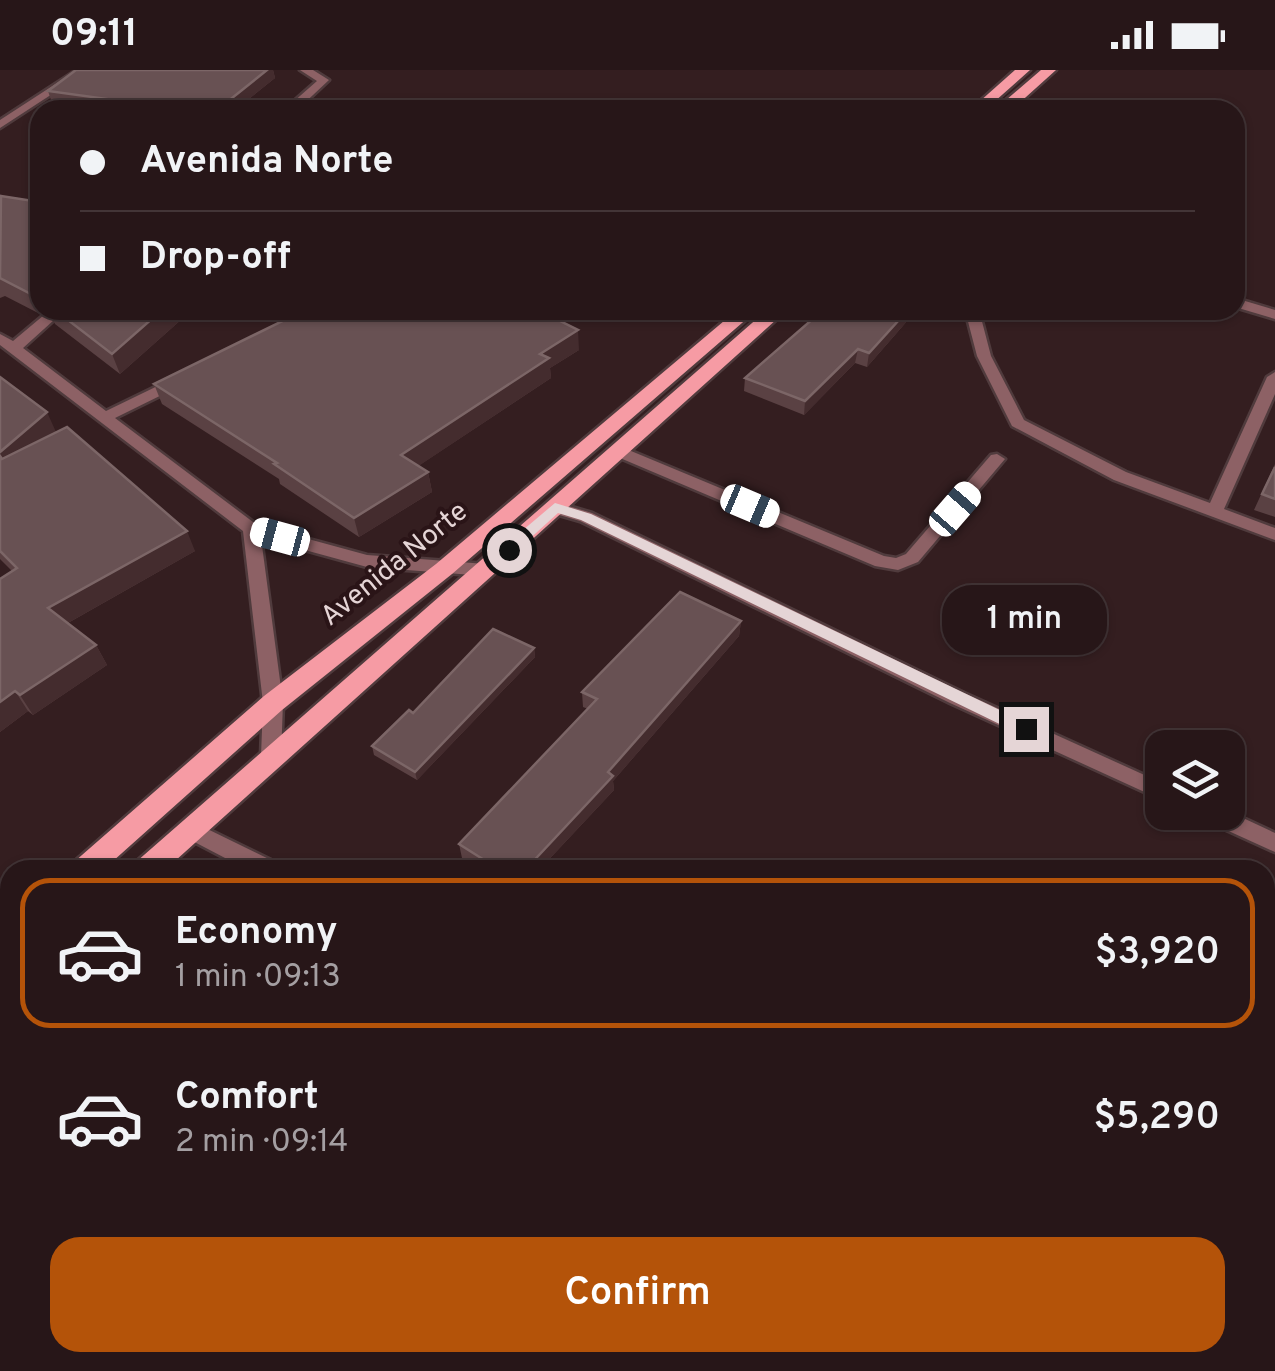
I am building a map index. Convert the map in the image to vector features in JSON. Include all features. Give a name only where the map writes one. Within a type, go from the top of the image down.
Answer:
[{"type":"main road","points":[[988,100],[1023,70]]},
{"type":"main road","points":[[1015,100],[1048,70]]},
{"type":"main road","name":"Avenida Norte","points":[[95,860],[274,704],[444,569],[736,320]]},
{"type":"main road","points":[[157,860],[767,320]]},
{"type":"street","points":[[38,100],[84,70]]},
{"type":"street","points":[[301,100],[324,80],[305,70]]},
{"type":"street","points":[[0,125],[30,105]]},
{"type":"street","points":[[1245,305],[1275,315]]},
{"type":"street","points":[[43,320],[7,344],[107,416],[250,529],[367,561],[486,570]]},
{"type":"street","points":[[975,320],[984,356],[1018,423],[1120,476],[1275,534]]},
{"type":"street","points":[[107,416],[197,373]]},
{"type":"street","points":[[1215,510],[1275,377]]},
{"type":"street","points":[[619,451],[881,562],[898,564],[912,558],[997,459]]},
{"type":"street","points":[[555,508],[586,517],[957,698],[1145,784]]},
{"type":"street","points":[[250,529],[274,704],[271,756]]},
{"type":"street","points":[[1245,829],[1275,843]]},
{"type":"street","points":[[190,830],[250,860]]},
{"type":"building","points":[[76,70],[267,70],[230,100],[114,100],[48,91]]},
{"type":"building","points":[[1,196],[30,200],[30,293],[0,278]]},
{"type":"building","points":[[68,320],[151,320],[112,354]]},
{"type":"building","points":[[285,320],[558,320],[578,330],[540,354],[549,358],[401,455],[428,472],[354,518],[154,384]]},
{"type":"building","points":[[812,320],[899,320],[869,353],[858,349],[805,401],[745,378]]},
{"type":"building","points":[[0,377],[47,412],[0,452]]},
{"type":"building","points":[[67,427],[187,531],[48,608],[96,645],[20,695],[15,691],[0,702],[0,579],[17,568],[0,551],[0,456],[2,459]]},
{"type":"building","points":[[1275,467],[1275,499],[1262,494]]},
{"type":"building","points":[[680,592],[741,621],[608,772],[613,776],[534,860],[484,860],[459,844],[597,699],[582,692]]},
{"type":"building","points":[[493,629],[534,648],[415,772],[372,746],[409,710],[413,713]]},
{"type":"route","points":[[509,550],[555,508],[586,517],[1026,729]]}]
